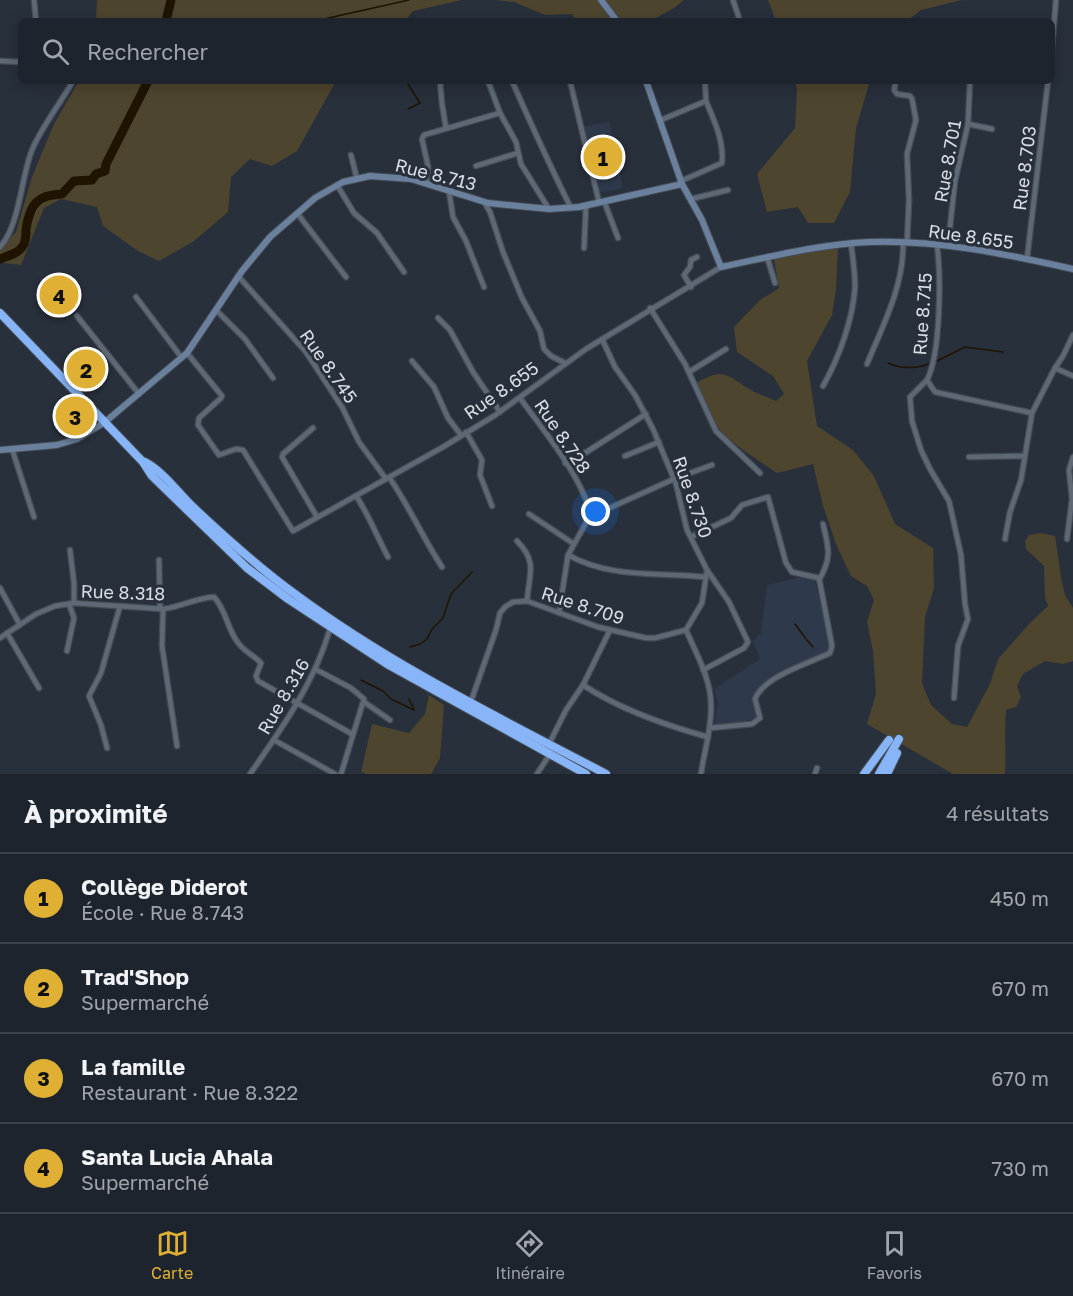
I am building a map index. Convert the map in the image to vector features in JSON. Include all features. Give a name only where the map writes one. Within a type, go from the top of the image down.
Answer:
[{"type":"highway","points":[[0,313],[143,462],[152,476],[247,568],[330,628],[429,688],[586,774]]},
{"type":"highway","points":[[143,462],[153,467],[253,562],[296,595],[385,654],[470,704],[606,774]]},
{"type":"highway","points":[[879,774],[899,739],[896,756],[887,774]]},
{"type":"highway","points":[[864,774],[889,740]]},
{"type":"highway","points":[[856,774],[874,761]]},
{"type":"main road","points":[[601,0],[615,18]]},
{"type":"main road","points":[[647,84],[681,182],[706,229],[721,267]]},
{"type":"main road","name":"Rue 8.713","points":[[0,450],[57,445],[77,439],[105,422],[184,356],[238,276],[270,237],[315,198],[337,185],[357,179],[388,176],[411,179],[484,202],[512,207],[549,209],[586,206],[681,182]]},
{"type":"main road","name":"Rue 8.655","points":[[721,267],[767,257],[851,244],[905,243],[948,244],[982,249],[1073,269]]},
{"type":"street","points":[[34,0],[36,18]]},
{"type":"street","points":[[733,0],[739,18]]},
{"type":"street","points":[[1054,18],[1056,0]]},
{"type":"street","points":[[0,61],[18,62]]},
{"type":"street","points":[[0,247],[6,240],[21,199],[33,148],[71,84]]},
{"type":"street","points":[[440,84],[446,128]]},
{"type":"street","points":[[489,84],[500,113],[516,142],[521,164],[549,209]]},
{"type":"street","points":[[513,84],[571,208]]},
{"type":"street","points":[[571,84],[601,201],[618,238]]},
{"type":"street","points":[[681,182],[722,163],[720,136],[706,101],[705,84]]},
{"type":"street","points":[[867,364],[897,291],[905,243],[909,200],[907,154],[916,120],[912,99],[910,96],[897,94],[894,90],[895,84]]},
{"type":"street","name":"Rue 8.701","points":[[948,244],[955,181],[968,124],[970,84]]},
{"type":"street","name":"Rue 8.703","points":[[1027,259],[1048,84]]},
{"type":"street","points":[[660,120],[706,101]]},
{"type":"street","points":[[427,184],[428,166],[423,137],[500,113]]},
{"type":"street","points":[[968,124],[992,129]]},
{"type":"street","points":[[476,166],[518,153]]},
{"type":"street","points":[[351,155],[357,179]]},
{"type":"street","points":[[337,185],[354,213],[378,235],[404,272]]},
{"type":"street","points":[[449,190],[453,217],[466,241],[484,287]]},
{"type":"street","points":[[691,199],[728,190]]},
{"type":"street","points":[[484,202],[490,212],[522,298],[540,331],[544,349],[551,356],[565,363]]},
{"type":"street","points":[[584,248],[586,206]]},
{"type":"street","points":[[297,213],[346,277]]},
{"type":"street","points":[[822,386],[836,363],[853,300],[854,275],[851,244]]},
{"type":"street","name":"Rue 8.715","points":[[937,244],[938,336],[927,380],[935,392],[940,394],[1032,413]]},
{"type":"street","points":[[691,287],[684,275],[690,267],[691,260],[697,257]]},
{"type":"street","points":[[767,257],[775,283]]},
{"type":"street","name":"Rue 8.655","points":[[184,356],[222,396],[199,418],[198,425],[219,455],[236,449],[243,450],[293,531],[500,412],[565,363],[721,267]]},
{"type":"street","name":"Rue 8.745","points":[[238,276],[306,352],[342,407],[359,442],[404,498],[425,540],[442,567]]},
{"type":"street","points":[[136,297],[184,356]]},
{"type":"street","points":[[650,309],[689,372],[716,431],[760,473]]},
{"type":"street","points":[[216,310],[245,339],[273,378]]},
{"type":"street","points":[[77,316],[140,394]]},
{"type":"street","points":[[438,318],[450,330],[473,372],[500,412]]},
{"type":"street","points":[[1005,539],[1010,512],[1021,480],[1032,413],[1073,335]]},
{"type":"street","name":"Rue 8.730","points":[[602,339],[618,373],[635,394],[646,414],[674,479],[691,537],[707,570],[729,602],[748,642],[744,648],[703,670]]},
{"type":"street","points":[[689,372],[726,349]]},
{"type":"street","points":[[412,361],[434,387],[448,418],[481,456],[480,475],[492,506]]},
{"type":"street","points":[[1055,368],[1073,376]]},
{"type":"street","points":[[927,380],[910,397],[912,421],[923,455],[949,501],[961,555],[968,619],[958,646],[954,698]]},
{"type":"street","name":"Rue 8.728","points":[[520,398],[579,483],[591,514]]},
{"type":"street","points":[[565,463],[646,414]]},
{"type":"street","points":[[313,428],[282,457],[317,518]]},
{"type":"street","points":[[625,456],[659,442]]},
{"type":"street","points":[[12,449],[34,517]]},
{"type":"street","points":[[969,457],[1024,456]]},
{"type":"street","points":[[1067,539],[1072,499],[1069,470],[1073,457]]},
{"type":"street","points":[[558,613],[568,555],[591,514],[712,465]]},
{"type":"street","points":[[356,496],[388,557]]},
{"type":"street","points":[[691,537],[730,518],[742,505],[765,496],[770,498],[774,525],[786,563],[792,572],[815,576],[819,580],[832,646],[830,653],[779,676],[757,694],[755,699],[760,714],[757,721],[752,724],[710,728]]},
{"type":"street","points":[[529,514],[574,544]]},
{"type":"street","points":[[819,580],[829,561],[824,525]]},
{"type":"street","points":[[517,541],[531,558],[527,601]]},
{"type":"street","points":[[67,651],[74,618],[71,603],[74,583],[70,550]]},
{"type":"street","points":[[568,555],[579,561],[615,572],[706,577]]},
{"type":"street","points":[[159,560],[162,646],[177,746]]},
{"type":"street","points":[[701,774],[710,728],[711,699],[703,670],[686,630],[699,611],[707,570]]},
{"type":"street","points":[[0,588],[20,625]]},
{"type":"street","name":"Rue 8.318","points":[[0,638],[46,609],[71,603],[162,608],[214,597],[221,605],[230,629],[240,646],[261,663],[256,676],[258,681],[296,702]]},
{"type":"street","name":"Rue 8.709","points":[[470,704],[500,612],[513,603],[527,601],[610,630],[655,639],[686,630]]},
{"type":"street","points":[[107,748],[101,725],[89,696],[101,673],[120,606]]},
{"type":"street","name":"Rue 8.316","points":[[250,774],[274,740],[315,669],[330,628]]},
{"type":"street","points":[[549,744],[566,710],[583,685],[610,630]]},
{"type":"street","points":[[7,633],[39,688]]},
{"type":"street","points":[[315,669],[363,697],[364,702],[340,774]]},
{"type":"street","points":[[583,685],[604,699],[633,712],[708,736]]},
{"type":"street","points":[[296,702],[352,734]]},
{"type":"street","points":[[364,702],[390,720]]},
{"type":"street","points":[[274,740],[335,774]]},
{"type":"street","points":[[537,774],[550,754]]},
{"type":"shaded area","points":[[97,0],[462,0],[413,11],[407,18],[96,18]]},
{"type":"shaded area","points":[[494,0],[684,0],[656,18],[574,18],[572,14],[545,15],[514,2]]},
{"type":"shaded area","points":[[768,0],[962,0],[921,10],[911,18],[775,18]]},
{"type":"shaded area","points":[[77,84],[334,84],[297,151],[272,166],[250,159],[231,177],[228,212],[194,241],[159,261],[138,251],[103,226],[97,207],[61,199],[44,208],[21,265],[4,263],[0,257],[0,247],[16,232],[32,177],[54,124]]},
{"type":"shaded area","points":[[796,84],[869,84],[856,128],[850,192],[834,223],[808,223],[798,207],[767,212],[757,174],[795,128]]},
{"type":"shaded area","points":[[609,122],[623,188],[597,193],[582,127]]},
{"type":"shaded area","points":[[838,246],[832,315],[807,361],[817,426],[853,450],[874,476],[895,524],[933,548],[934,588],[925,617],[922,683],[931,705],[952,724],[967,727],[990,684],[998,659],[1048,606],[1045,598],[1044,566],[1026,549],[1025,541],[1029,535],[1041,533],[1055,536],[1065,595],[1073,608],[1073,661],[1063,664],[1045,661],[1023,674],[1017,686],[1021,697],[1016,707],[1006,710],[1005,774],[953,774],[867,724],[876,694],[873,651],[867,622],[874,600],[867,586],[851,576],[836,544],[823,506],[813,464],[777,473],[728,438],[712,420],[700,397],[696,383],[718,374],[729,377],[752,391],[776,401],[784,394],[773,376],[737,352],[734,327],[759,301],[779,288],[774,259],[780,255]]},
{"type":"shaded area","points":[[810,575],[814,578],[830,645],[829,651],[777,674],[752,696],[757,715],[754,719],[720,726],[714,725],[718,703],[714,689],[760,659],[753,641],[761,633],[767,585]]},
{"type":"shaded area","points":[[429,695],[444,705],[440,758],[431,774],[366,774],[361,772],[372,724],[409,733],[425,714]]},
{"type":"waterway","points":[[167,18],[171,0]]},
{"type":"waterway","points":[[328,18],[409,0]]},
{"type":"waterway","points":[[0,259],[14,254],[22,247],[30,213],[36,202],[46,196],[62,194],[74,181],[92,180],[96,174],[105,171],[106,164],[146,84]]},
{"type":"waterway","points":[[408,84],[420,103],[408,109]]},
{"type":"waterway","points":[[938,345],[941,329]]},
{"type":"waterway","points":[[935,362],[965,347],[1003,352]]},
{"type":"waterway","points":[[888,363],[910,368],[931,363]]},
{"type":"waterway","points":[[410,647],[427,639],[432,629],[443,618],[451,594],[472,572]]},
{"type":"waterway","points":[[795,624],[806,639]]},
{"type":"waterway","points":[[807,640],[813,647]]},
{"type":"waterway","points":[[361,680],[414,710]]},
{"type":"waterway","points":[[409,699],[414,709]]},
{"type":"place","name":"Collège Diderot","points":[[603,157]]},
{"type":"place","name":"Santa Lucia Ahala","points":[[59,295]]},
{"type":"place","name":"Trad'Shop","points":[[86,369]]},
{"type":"place","name":"La famille","points":[[75,416]]}]
